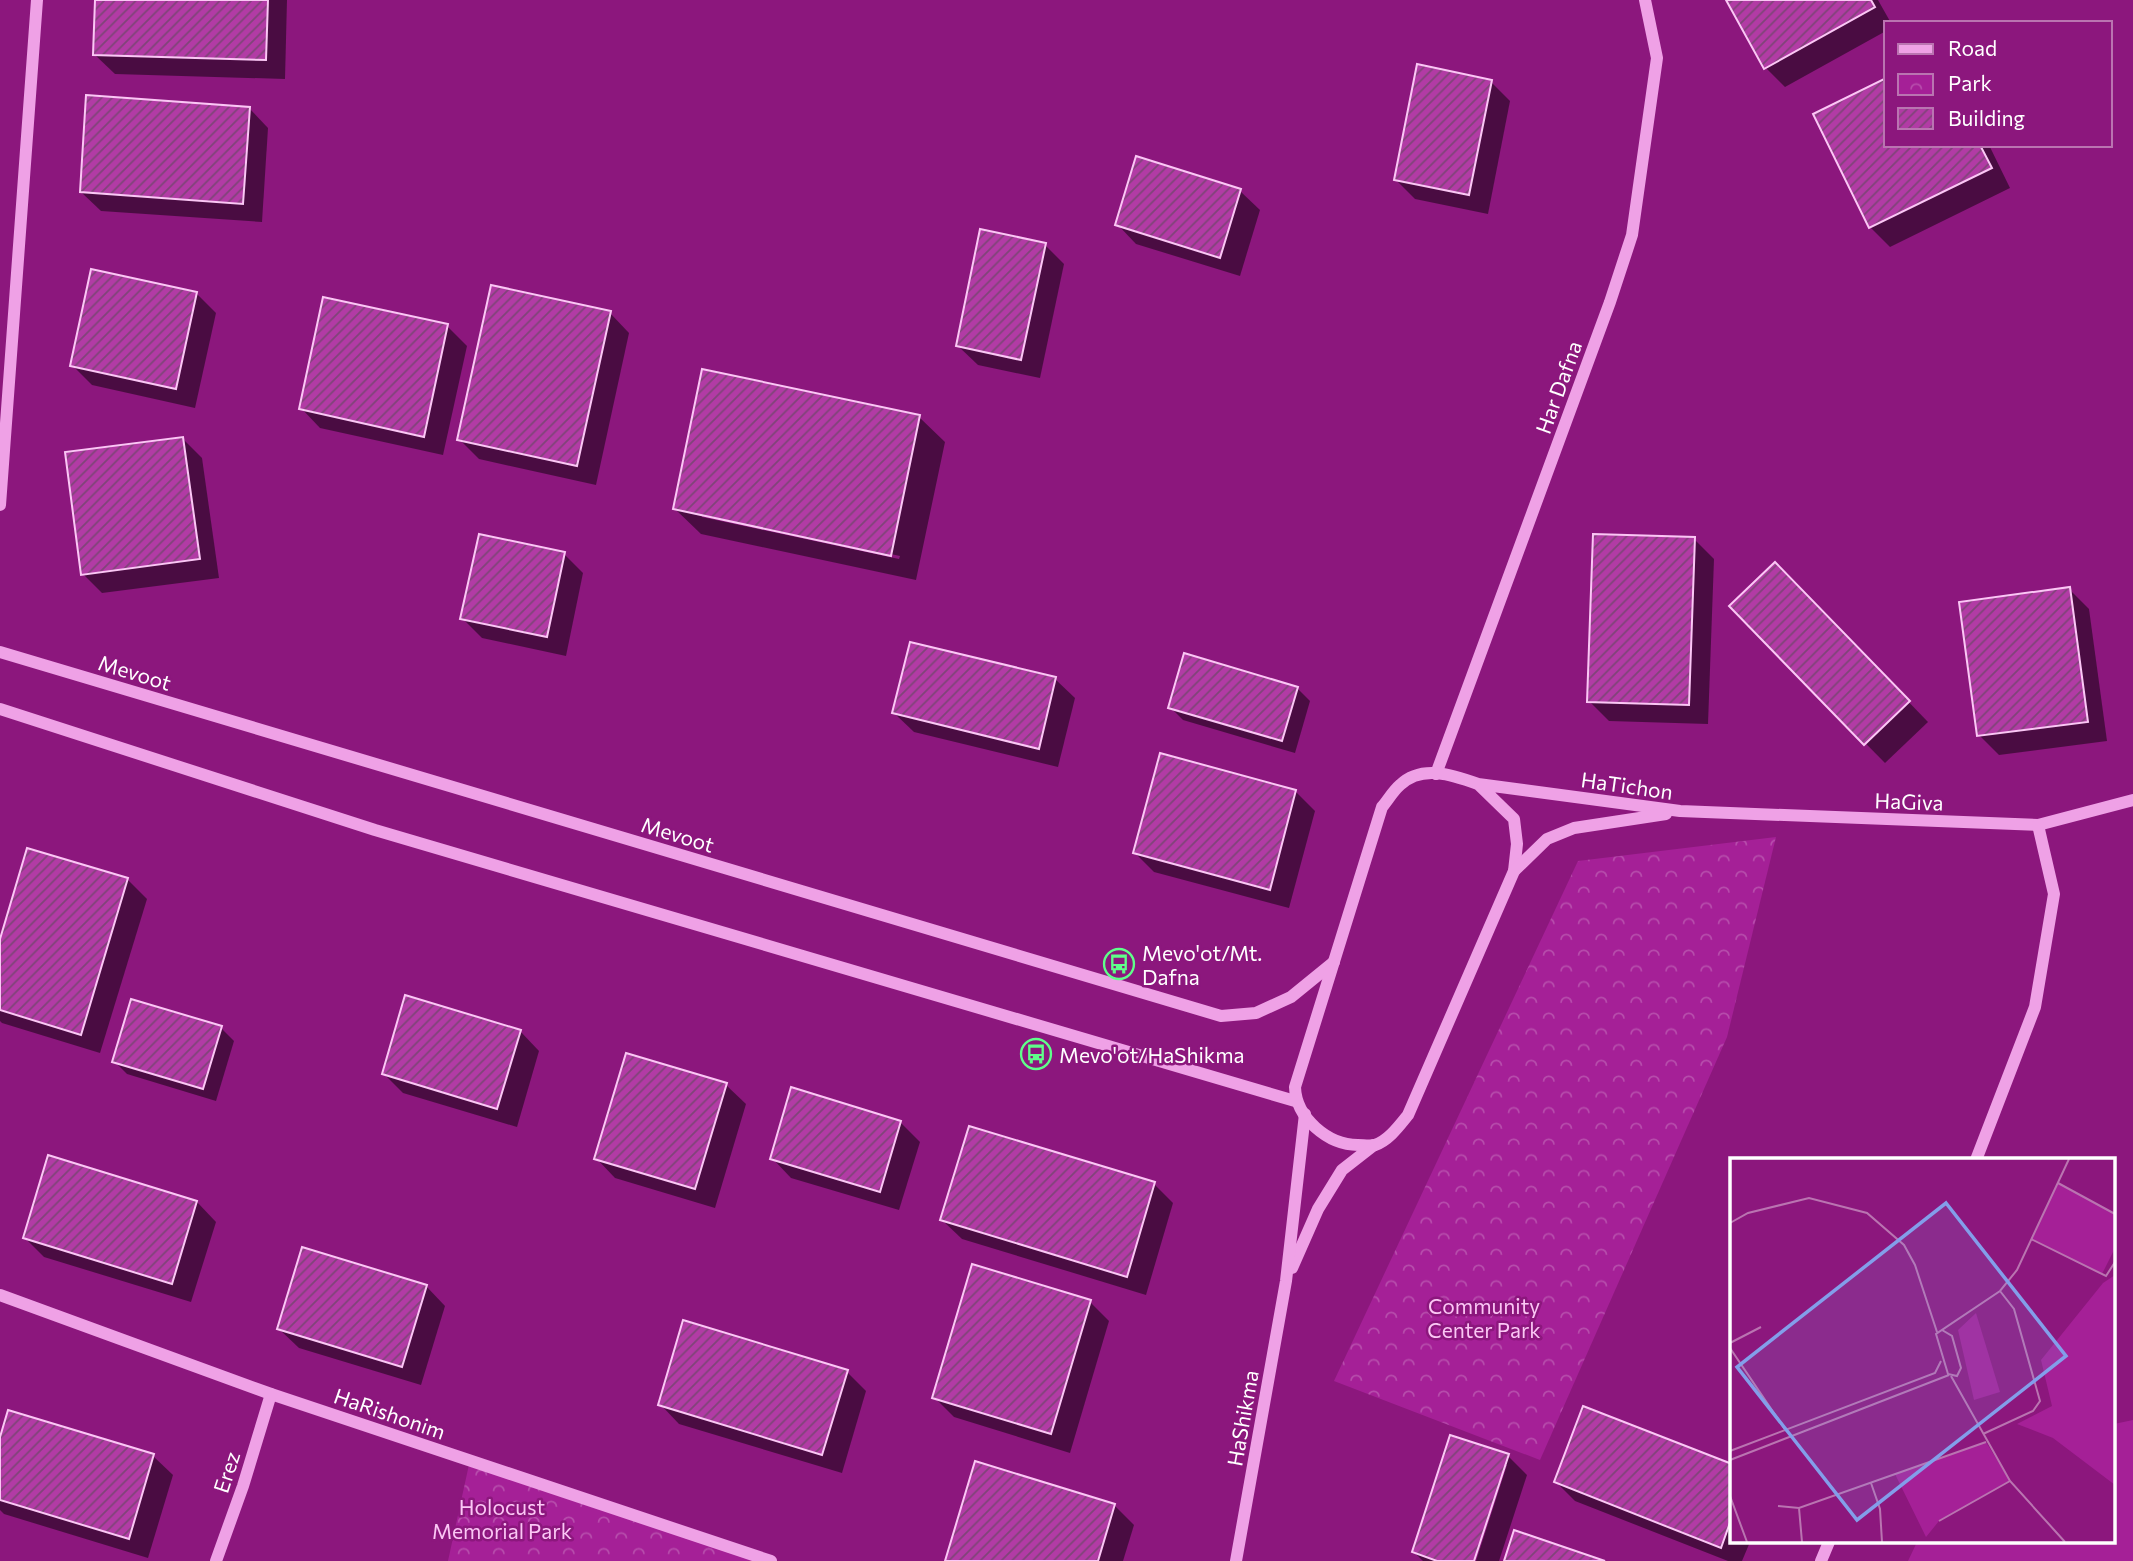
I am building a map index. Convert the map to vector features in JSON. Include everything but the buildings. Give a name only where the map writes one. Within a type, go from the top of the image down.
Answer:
[{"type":"street","points":[[0,505],[37,0]]},
{"type":"street","name":"Har Dafna","points":[[1436,774],[1610,302],[1632,235],[1657,58],[1645,0]]},
{"type":"street","name":"Mevoot","points":[[0,652],[1221,1016],[1256,1013],[1292,996],[1334,962]]},
{"type":"street","points":[[0,709],[375,830],[1296,1101]]},
{"type":"street","points":[[1374,1145],[1347,1145],[1315,1129],[1296,1101],[1295,1087],[1382,807],[1400,784],[1419,774],[1448,773],[1478,784],[1514,818],[1517,844],[1514,871]]},
{"type":"street","name":"HaTichon","points":[[1478,784],[1680,811]]},
{"type":"street","name":"HaGiva","points":[[1680,811],[2038,825],[2133,800]]},
{"type":"street","name":"HaTichon","points":[[1514,871],[1547,839],[1574,828],[1680,811]]},
{"type":"street","points":[[1977,1158],[2035,1007],[2054,894],[2038,825]]},
{"type":"street","name":"HaShikma","points":[[1286,1281],[1318,1209],[1342,1170],[1395,1132],[1408,1115],[1514,871]]},
{"type":"street","name":"HaShikma","points":[[1236,1561],[1286,1281],[1305,1114]]},
{"type":"street","name":"HaRishonim","points":[[0,1295],[271,1394],[771,1561]]},
{"type":"street","name":"Erez","points":[[216,1561],[243,1486],[271,1394]]},
{"type":"street","points":[[1821,1561],[1828,1544]]},
{"type":"green space","name":"Community Center Park","points":[[1776,837],[1727,1037],[1540,1460],[1334,1381],[1578,861]]},
{"type":"green space","points":[[2133,1420],[2133,1561],[1908,1561],[1916,1544],[2116,1544],[2116,1424]]},
{"type":"green space","name":"Holocust Memorial Park","points":[[470,1460],[771,1561],[448,1561]]},
{"type":"place","name":"Mevo'ot/Mt. Dafna","points":[[1119,964]]},
{"type":"place","name":"Mevo'ot/HaShikma","points":[[1036,1054]]}]
